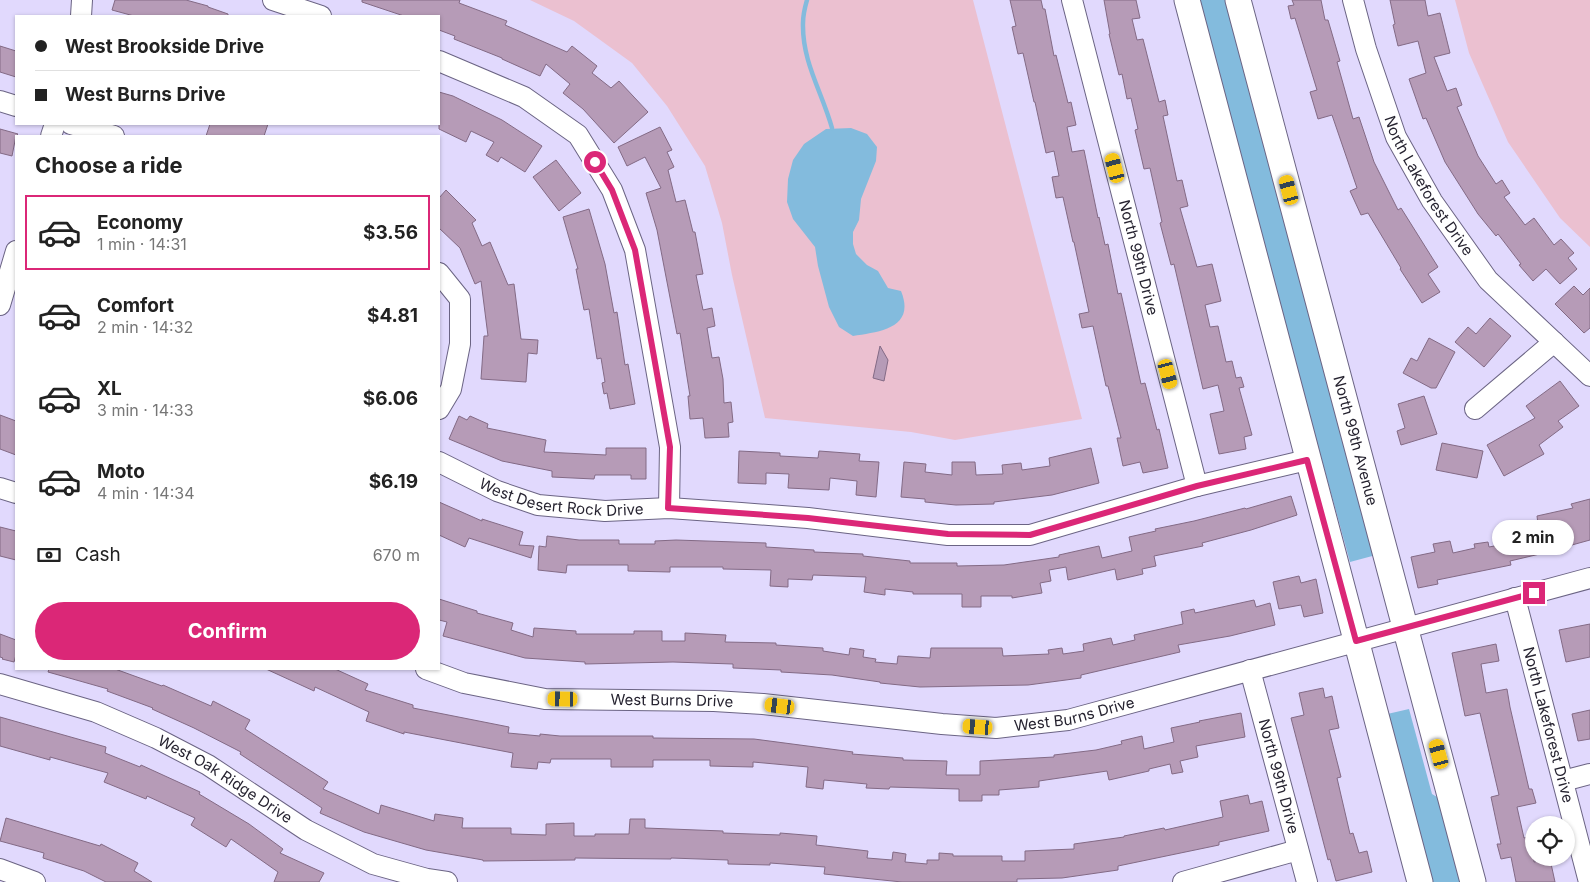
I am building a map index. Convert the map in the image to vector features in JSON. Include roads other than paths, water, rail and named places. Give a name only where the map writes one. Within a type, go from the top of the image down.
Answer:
[{"type":"main road","points":[[1187,0],[1420,882]]},
{"type":"main road","name":"North 99th Avenue","points":[[1238,0],[1473,882]]},
{"type":"street","points":[[81,15],[82,0]]},
{"type":"street","points":[[273,0],[318,15]]},
{"type":"street","name":"North 99th Drive","points":[[1072,0],[1197,486]]},
{"type":"street","name":"North Lakeforest Drive","points":[[1353,0],[1366,49],[1396,137],[1432,201],[1488,280],[1590,376]]},
{"type":"street","points":[[440,61],[524,97],[578,135],[612,190],[635,250],[670,447],[668,508]]},
{"type":"street","points":[[0,101],[15,106]]},
{"type":"street","points":[[75,125],[110,135]]},
{"type":"street","points":[[5,298],[15,256]]},
{"type":"street","points":[[440,274],[460,299],[460,344],[451,389],[440,408]]},
{"type":"street","points":[[1476,409],[1554,342]]},
{"type":"street","name":"West Desert Rock Drive","points":[[440,462],[498,491],[538,504],[605,511],[668,508],[808,518],[948,534],[1030,535],[1197,486],[1307,460]]},
{"type":"street","points":[[0,488],[15,493]]},
{"type":"street","name":"West Burns Drive","points":[[429,670],[464,683],[544,698],[714,701],[762,704],[996,728],[1068,720],[1590,578]]},
{"type":"street","name":"North Lakeforest Drive","points":[[1515,598],[1589,882]]},
{"type":"street","name":"North 99th Drive","points":[[1250,670],[1307,882]]},
{"type":"street","name":"West Oak Ridge Drive","points":[[0,684],[96,712],[156,738],[208,765],[306,830],[373,864],[427,879],[447,882]]},
{"type":"street","points":[[1563,781],[1590,774]]},
{"type":"street","points":[[1183,882],[1298,850]]},
{"type":"street","points":[[0,869],[35,882]]},
{"type":"water","points":[[1195,0],[1231,0],[1376,555],[1350,562]]},
{"type":"water","points":[[851,128],[867,134],[877,147],[876,161],[861,199],[859,220],[853,232],[853,244],[856,254],[867,265],[878,271],[888,288],[901,291],[904,303],[904,313],[893,326],[884,330],[853,336],[839,327],[829,307],[815,247],[793,219],[787,202],[788,179],[793,160],[804,144],[826,129]]},
{"type":"water","points":[[1409,709],[1432,794],[1437,797],[1458,858],[1464,882],[1428,882],[1383,715]]},
{"type":"waterway","points":[[807,0],[803,23],[806,51],[813,77],[832,128]]}]
